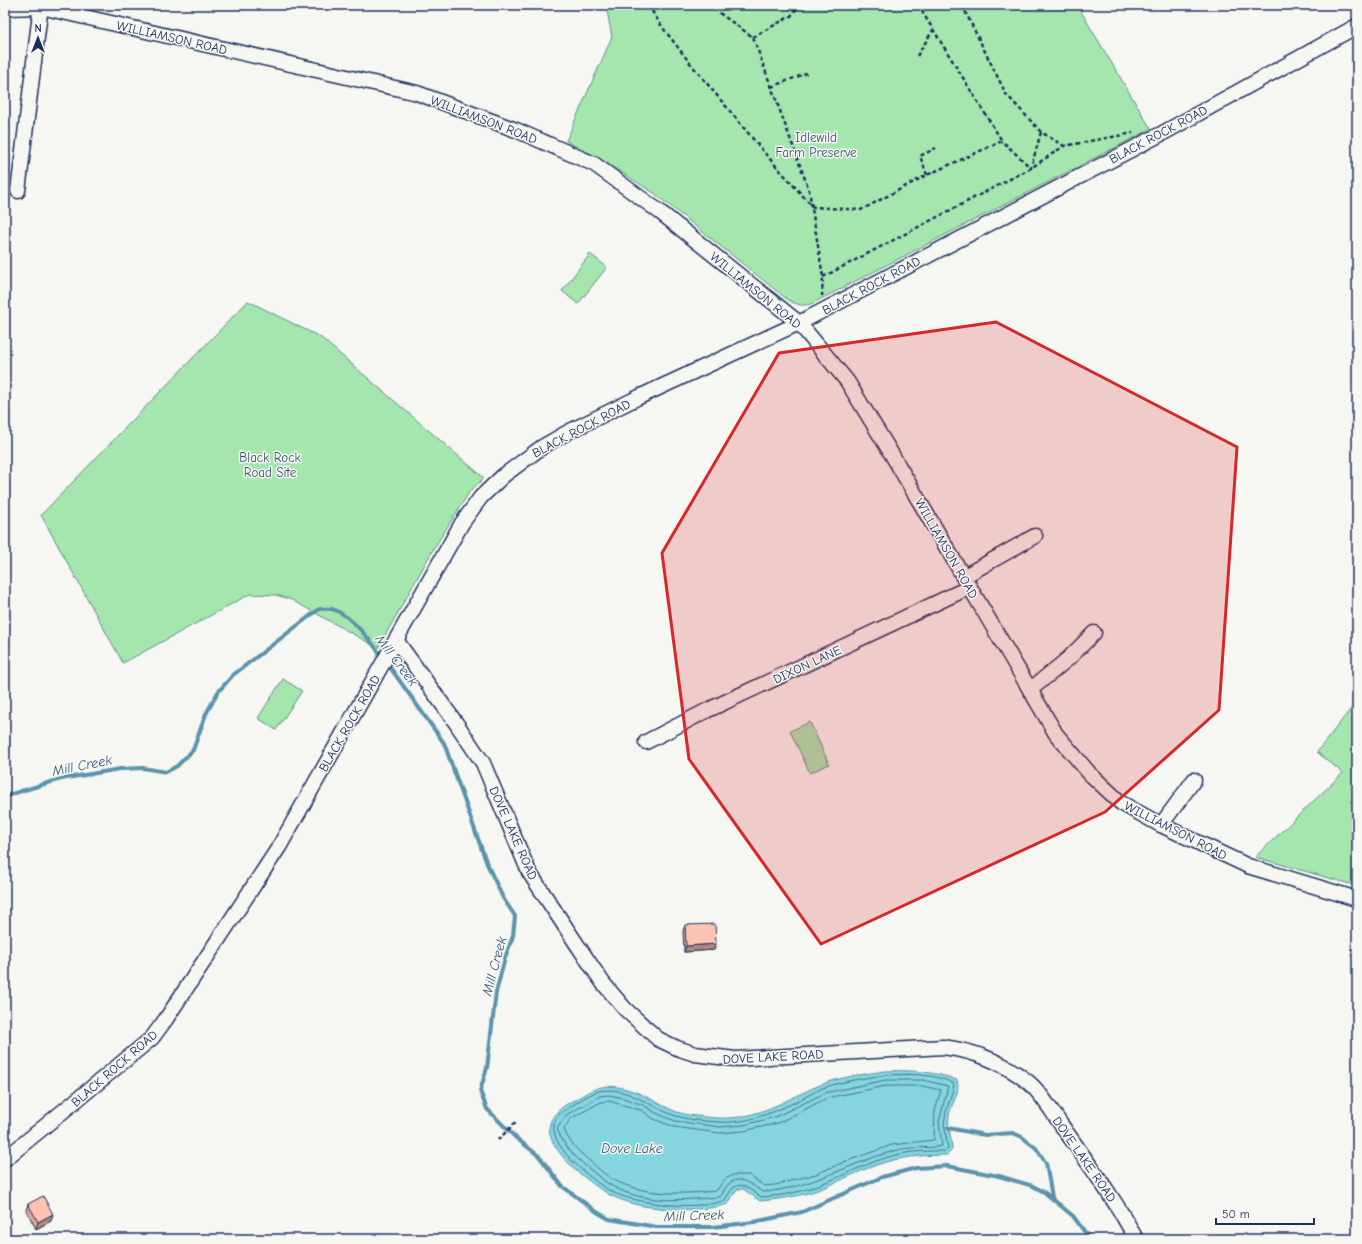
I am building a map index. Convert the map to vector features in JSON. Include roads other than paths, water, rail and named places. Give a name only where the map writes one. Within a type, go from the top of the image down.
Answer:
[{"type":"street","name":"WILLIAMSON ROAD","points":[[5,8],[41,6],[417,93],[516,130],[594,164],[660,212],[799,323],[847,381],[1056,734],[1090,774],[1121,803],[1161,825],[1248,866],[1357,899]]},
{"type":"street","points":[[18,191],[41,6]]},
{"type":"street","name":"BLACK ROCK ROAD","points":[[5,1159],[152,1038],[279,847],[462,523],[481,497],[524,460],[568,432],[609,411],[821,312],[1163,133],[1357,26]]},
{"type":"street","name":"DIXON LANE","points":[[646,742],[966,582],[1035,536]]},
{"type":"street","points":[[1030,690],[1069,658],[1094,633]]},
{"type":"street","name":"DOVE LAKE ROAD","points":[[393,646],[456,723],[483,763],[529,872],[603,984],[625,1009],[658,1039],[695,1054],[735,1059],[943,1047],[968,1050],[986,1056],[1008,1067],[1028,1082],[1109,1193],[1136,1239]]},
{"type":"street","points":[[1161,825],[1194,780]]},
{"type":"water","name":"Dove Lake","points":[[885,1071],[921,1072],[957,1080],[957,1094],[950,1111],[949,1120],[952,1150],[947,1155],[916,1156],[888,1161],[823,1188],[792,1197],[760,1201],[743,1189],[737,1189],[728,1204],[718,1207],[683,1209],[638,1205],[610,1195],[578,1172],[558,1150],[551,1138],[549,1127],[553,1117],[558,1111],[587,1093],[604,1087],[610,1086],[636,1092],[677,1112],[708,1117],[732,1118],[746,1116],[771,1108],[828,1082],[852,1076]]},
{"type":"waterway","name":"Mill Creek","points":[[5,796],[61,779],[120,769],[143,768],[166,772],[177,766],[193,750],[206,714],[218,692],[233,675],[319,609],[333,609],[342,613],[368,638],[383,658]]},
{"type":"waterway","name":"Mill Creek","points":[[387,663],[444,743],[487,864],[503,898],[515,916],[513,936],[505,958],[496,992],[487,1068],[480,1091],[487,1109],[516,1138],[539,1156],[562,1186],[609,1219],[657,1227],[713,1227],[754,1222],[802,1212],[882,1177],[916,1168],[947,1166],[999,1176],[1033,1186],[1044,1192],[1073,1216],[1090,1239]]},
{"type":"waterway","points":[[948,1128],[985,1135],[1013,1133],[1022,1137],[1036,1148],[1046,1163],[1052,1197]]},
{"type":"park label","name":"Idlewild Farm Preserve","points":[[816,144]]},
{"type":"park label","name":"Black Rock Road Site","points":[[270,464]]}]
